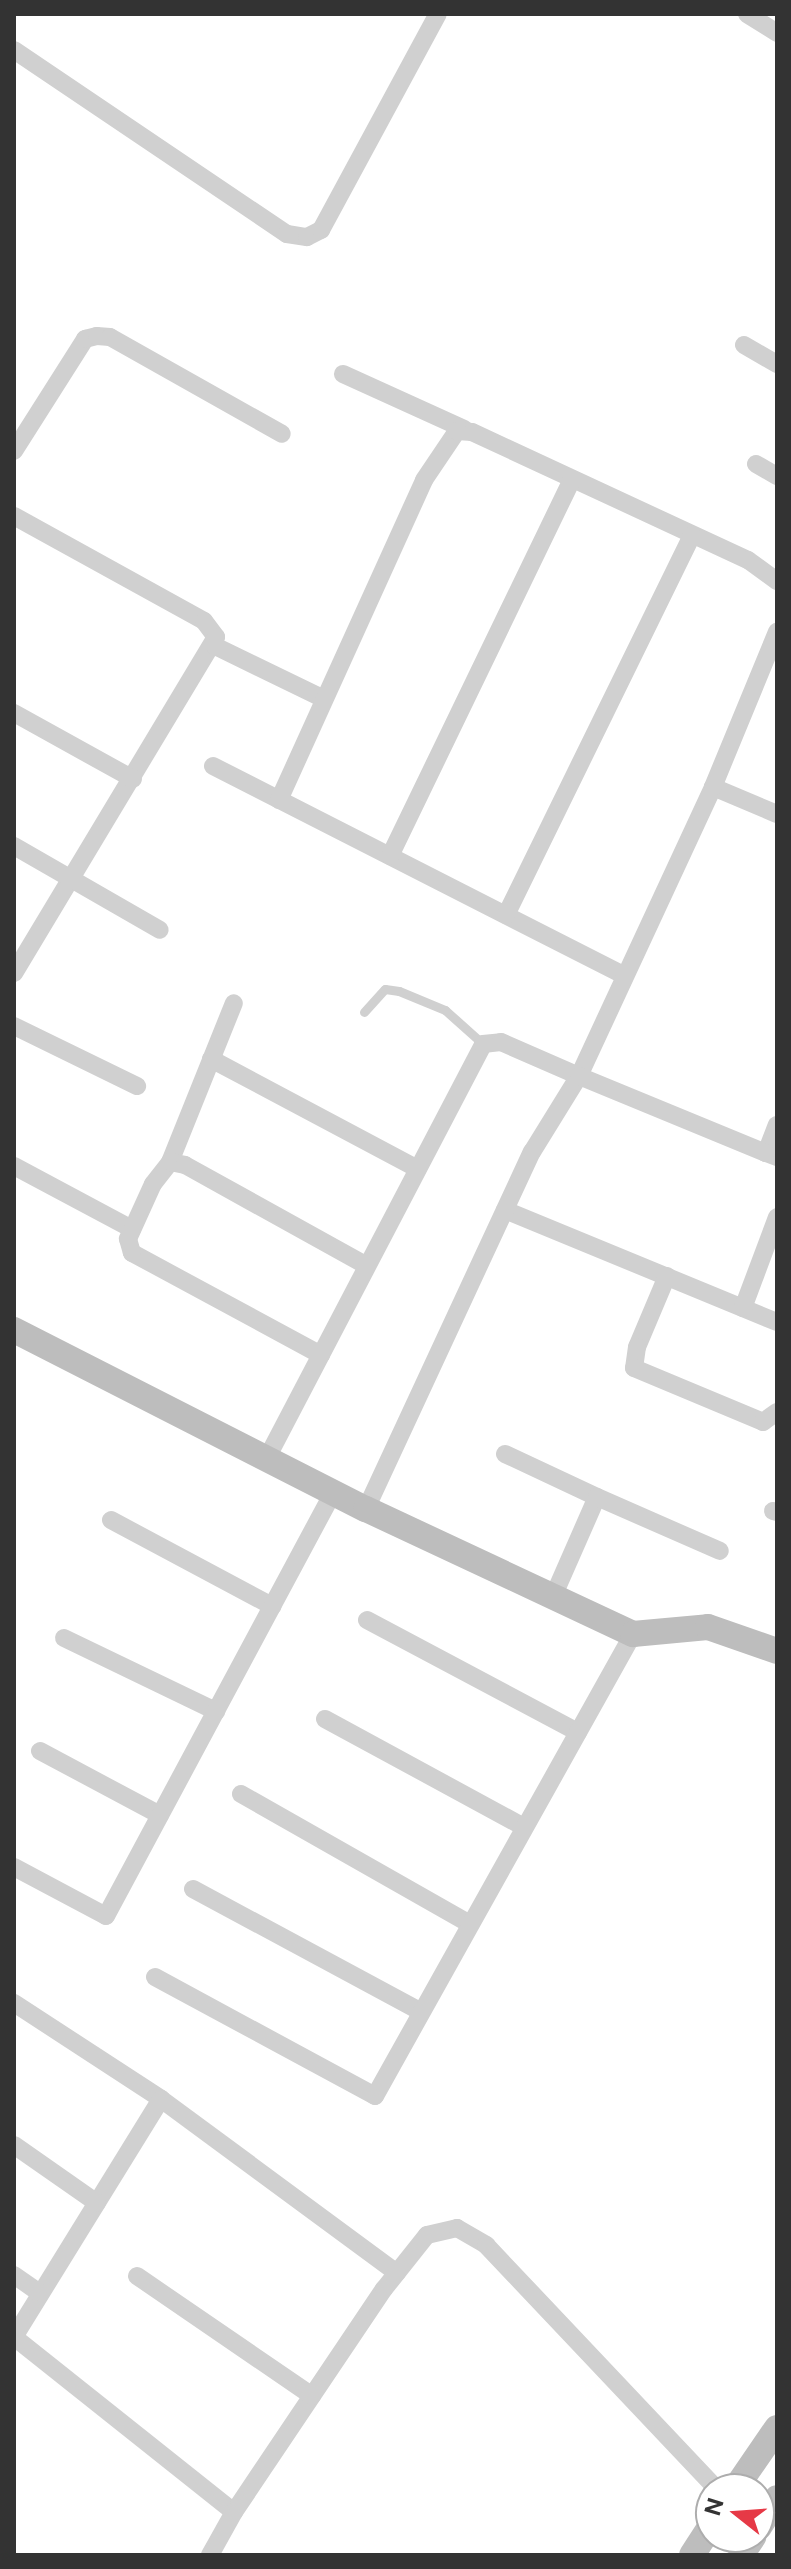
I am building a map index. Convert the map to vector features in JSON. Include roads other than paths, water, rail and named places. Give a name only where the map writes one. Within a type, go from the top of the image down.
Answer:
[{"type":"street","points":[[14,50],[287,234],[307,237],[321,230],[438,14]]},
{"type":"street","points":[[747,14],[777,33]]},
{"type":"street","points":[[14,451],[85,339],[97,336],[110,337],[282,434]]},
{"type":"street","points":[[744,345],[777,364]]},
{"type":"street","points":[[343,374],[766,570],[777,581]]},
{"type":"street","points":[[279,800],[424,480],[450,436],[464,429]]},
{"type":"street","points":[[756,464],[777,476]]},
{"type":"street","points":[[390,856],[571,481]]},
{"type":"street","points":[[14,516],[204,621],[216,637],[215,646],[14,973]]},
{"type":"street","points":[[506,915],[692,535]]},
{"type":"street","points":[[366,1509],[532,1152],[579,1076],[623,975],[774,660],[777,632]]},
{"type":"street","points":[[215,646],[324,699]]},
{"type":"street","points":[[14,713],[133,779]]},
{"type":"street","points":[[213,766],[623,975]]},
{"type":"street","points":[[713,787],[777,814]]},
{"type":"street","points":[[14,846],[160,930]]},
{"type":"street","points":[[234,1003],[170,1162],[132,1229],[132,1253],[321,1355]]},
{"type":"street","points":[[14,1026],[137,1086]]},
{"type":"street","points":[[267,1458],[483,1044],[501,1042],[772,1155],[777,1125]]},
{"type":"street","points":[[211,1059],[418,1169]]},
{"type":"street","points":[[170,1162],[367,1266]]},
{"type":"street","points":[[14,1166],[132,1229]]},
{"type":"street","points":[[505,1210],[777,1322]]},
{"type":"street","points":[[743,1308],[777,1217]]},
{"type":"street","points":[[667,1276],[637,1347],[634,1368],[763,1422],[777,1412]]},
{"type":"street","points":[[14,1330],[366,1509],[633,1634],[708,1627],[777,1651]]},
{"type":"street","points":[[505,1454],[720,1551]]},
{"type":"street","points":[[14,1867],[106,1916],[334,1491]]},
{"type":"street","points":[[553,1597],[597,1497]]},
{"type":"street","points":[[111,1520],[272,1606]]},
{"type":"street","points":[[367,1620],[578,1732]]},
{"type":"street","points":[[155,1977],[375,2096],[633,1634]]},
{"type":"street","points":[[64,1638],[216,1711]]},
{"type":"street","points":[[325,1719],[524,1827]]},
{"type":"street","points":[[40,1751],[160,1815]]},
{"type":"street","points":[[241,1794],[470,1924]]},
{"type":"street","points":[[193,1889],[421,2012]]},
{"type":"street","points":[[14,2003],[161,2099],[397,2273]]},
{"type":"street","points":[[161,2099],[38,2292],[14,2337],[234,2512]]},
{"type":"street","points":[[14,2145],[97,2203]]},
{"type":"street","points":[[210,2555],[234,2512],[397,2273],[427,2235],[439,2229],[467,2232],[486,2245],[702,2473]]},
{"type":"street","points":[[14,2275],[38,2292]]},
{"type":"street","points":[[137,2276],[312,2396]]},
{"type":"street","points":[[746,2473],[777,2428]]},
{"type":"lane","points":[[364,1012],[385,989],[399,991],[445,1010],[483,1044]]}]
